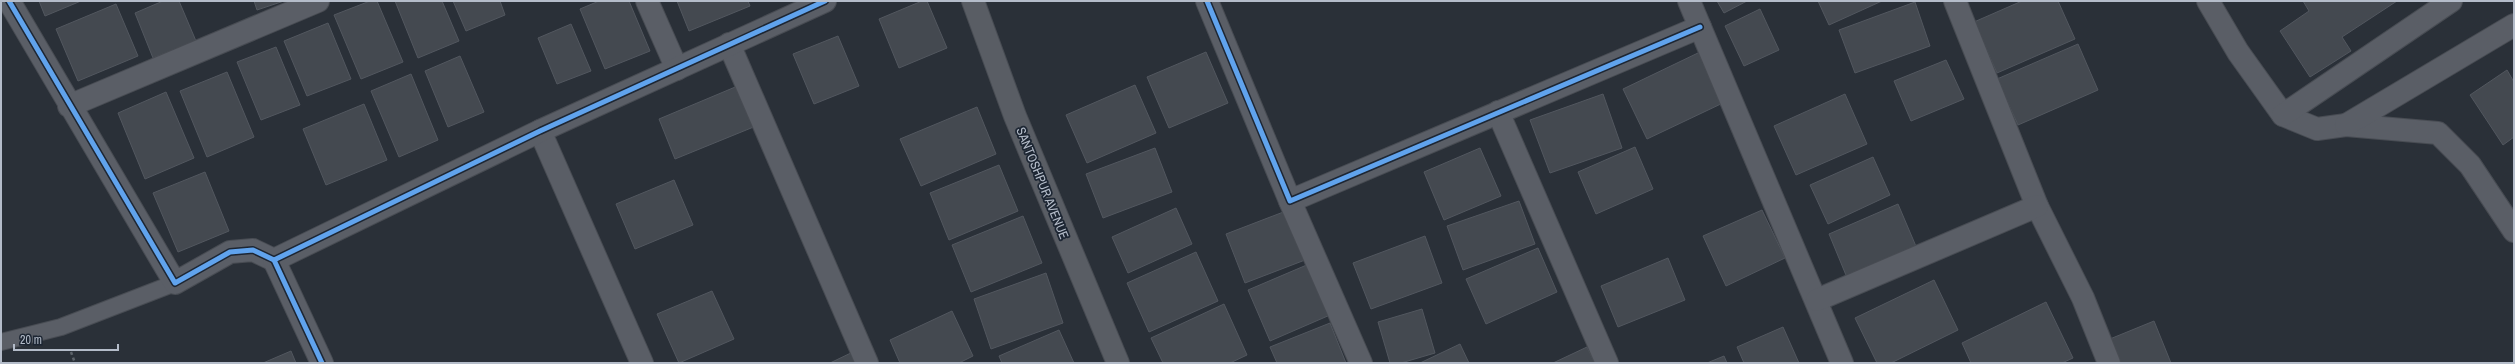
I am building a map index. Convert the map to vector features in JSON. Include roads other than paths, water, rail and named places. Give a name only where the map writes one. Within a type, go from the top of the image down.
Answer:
[{"type":"main road","name":"SANTOSHPUR AVENUE","points":[[973,1],[1015,116],[1118,363]]},
{"type":"street","points":[[9,1],[69,106],[175,283],[230,252],[253,250],[274,260],[322,363]]},
{"type":"street","points":[[69,106],[318,1]]},
{"type":"street","points":[[646,1],[677,69]]},
{"type":"street","points":[[274,260],[540,131],[825,1]]},
{"type":"street","points":[[1207,1],[1290,201],[1361,363]]},
{"type":"street","points":[[1689,1],[1817,300],[1842,363]]},
{"type":"street","points":[[1956,1],[2037,206],[2083,298],[2109,363]]},
{"type":"street","points":[[2208,1],[2238,52],[2283,115],[2317,129],[2346,125],[2438,133],[2470,165],[2514,231]]},
{"type":"street","points":[[2283,115],[2451,1]]},
{"type":"street","points":[[2346,125],[2514,25]]},
{"type":"street","points":[[1290,201],[1700,27]]},
{"type":"street","points":[[729,44],[867,363]]},
{"type":"street","points":[[1498,112],[1607,363]]},
{"type":"street","points":[[540,131],[642,363]]},
{"type":"street","points":[[1817,300],[2037,206]]},
{"type":"lane","points":[[1,342],[61,327],[109,311],[175,283]]}]
